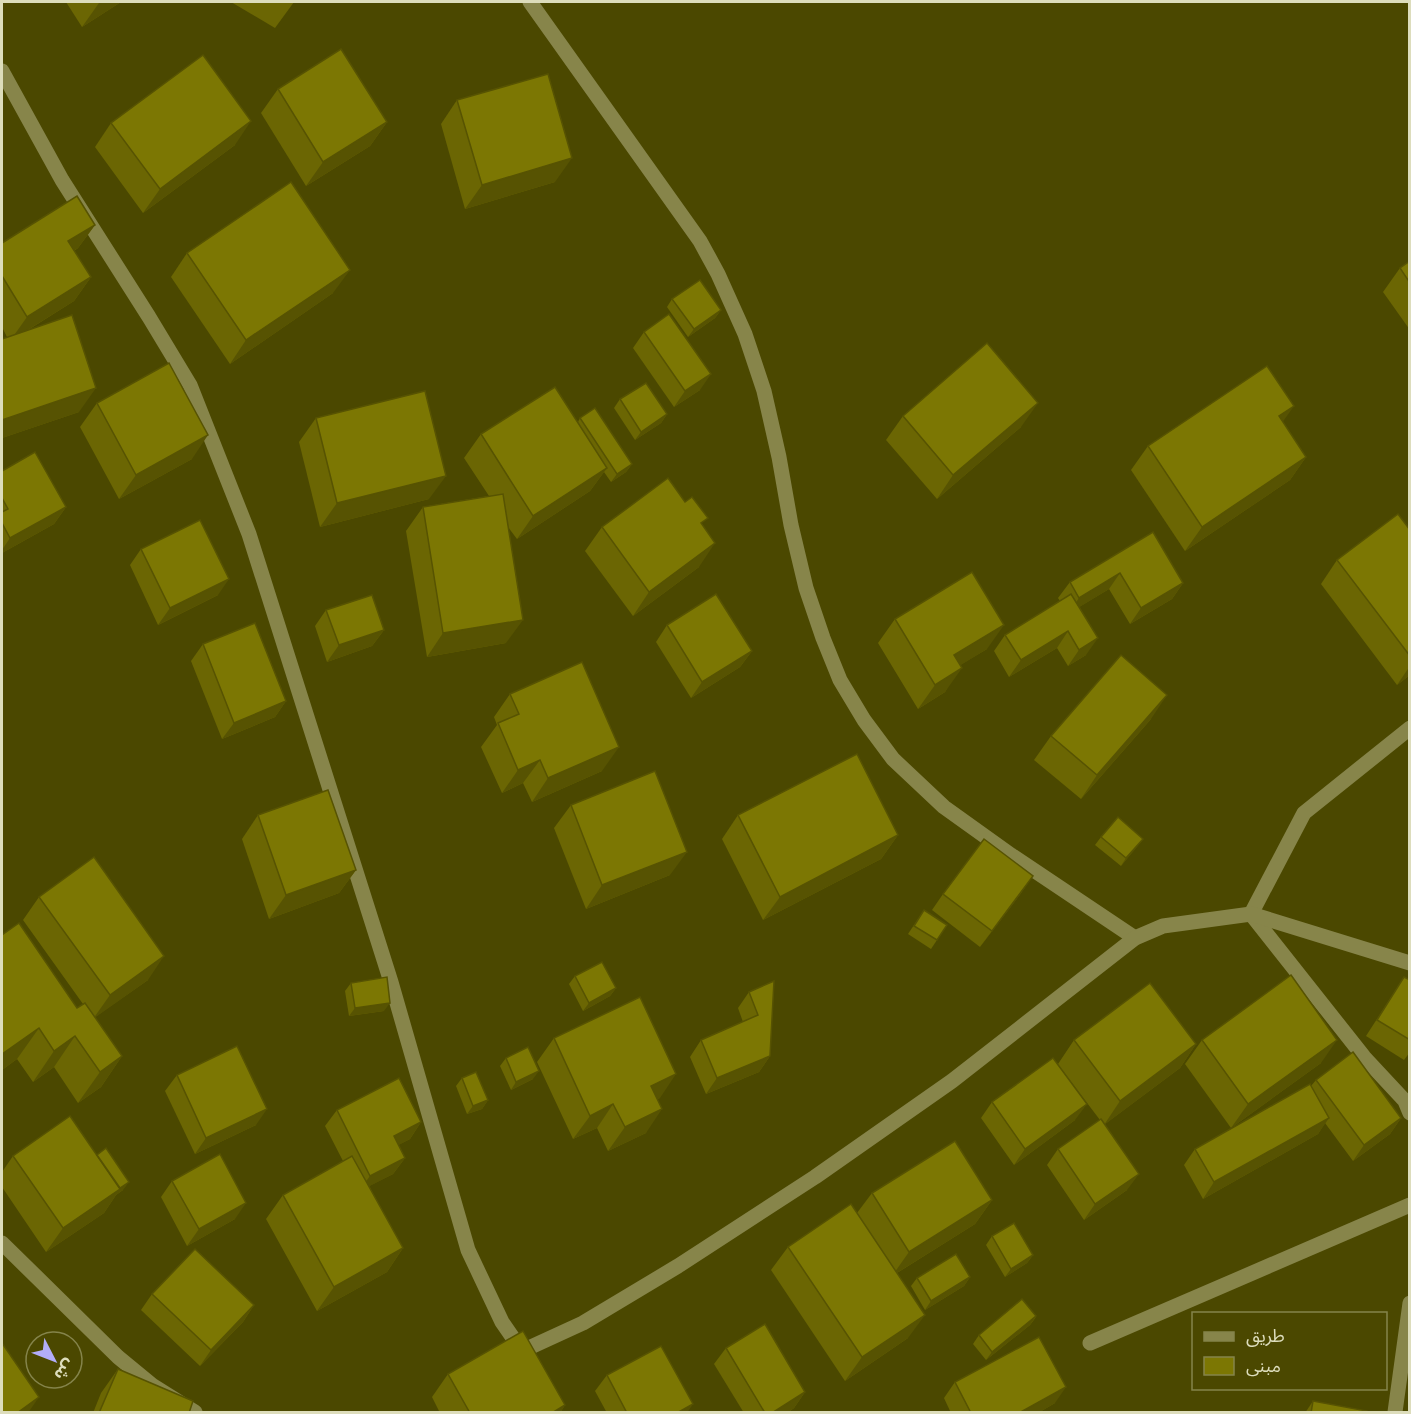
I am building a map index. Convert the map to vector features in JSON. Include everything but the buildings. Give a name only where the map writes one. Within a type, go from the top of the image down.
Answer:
[{"type":"street","points":[[530,2],[700,241],[745,334],[764,391],[779,457],[790,525],[806,588],[840,680],[864,720],[893,759],[944,807],[1135,938]]},
{"type":"street","points":[[2,71],[62,180],[190,385],[249,534],[391,982],[468,1250],[502,1322],[532,1370]]},
{"type":"street","points":[[1251,914],[1304,813],[1410,728]]},
{"type":"street","points":[[1251,914],[1364,1057],[1405,1101],[1410,1113]]},
{"type":"street","points":[[522,1351],[583,1323],[668,1272],[815,1177],[952,1081],[1135,938],[1163,926],[1251,914],[1410,963]]},
{"type":"street","points":[[1090,1343],[1410,1205]]},
{"type":"street","points":[[2,1243],[118,1357],[152,1385],[195,1413]]},
{"type":"street","points":[[1395,1413],[1410,1303]]}]
